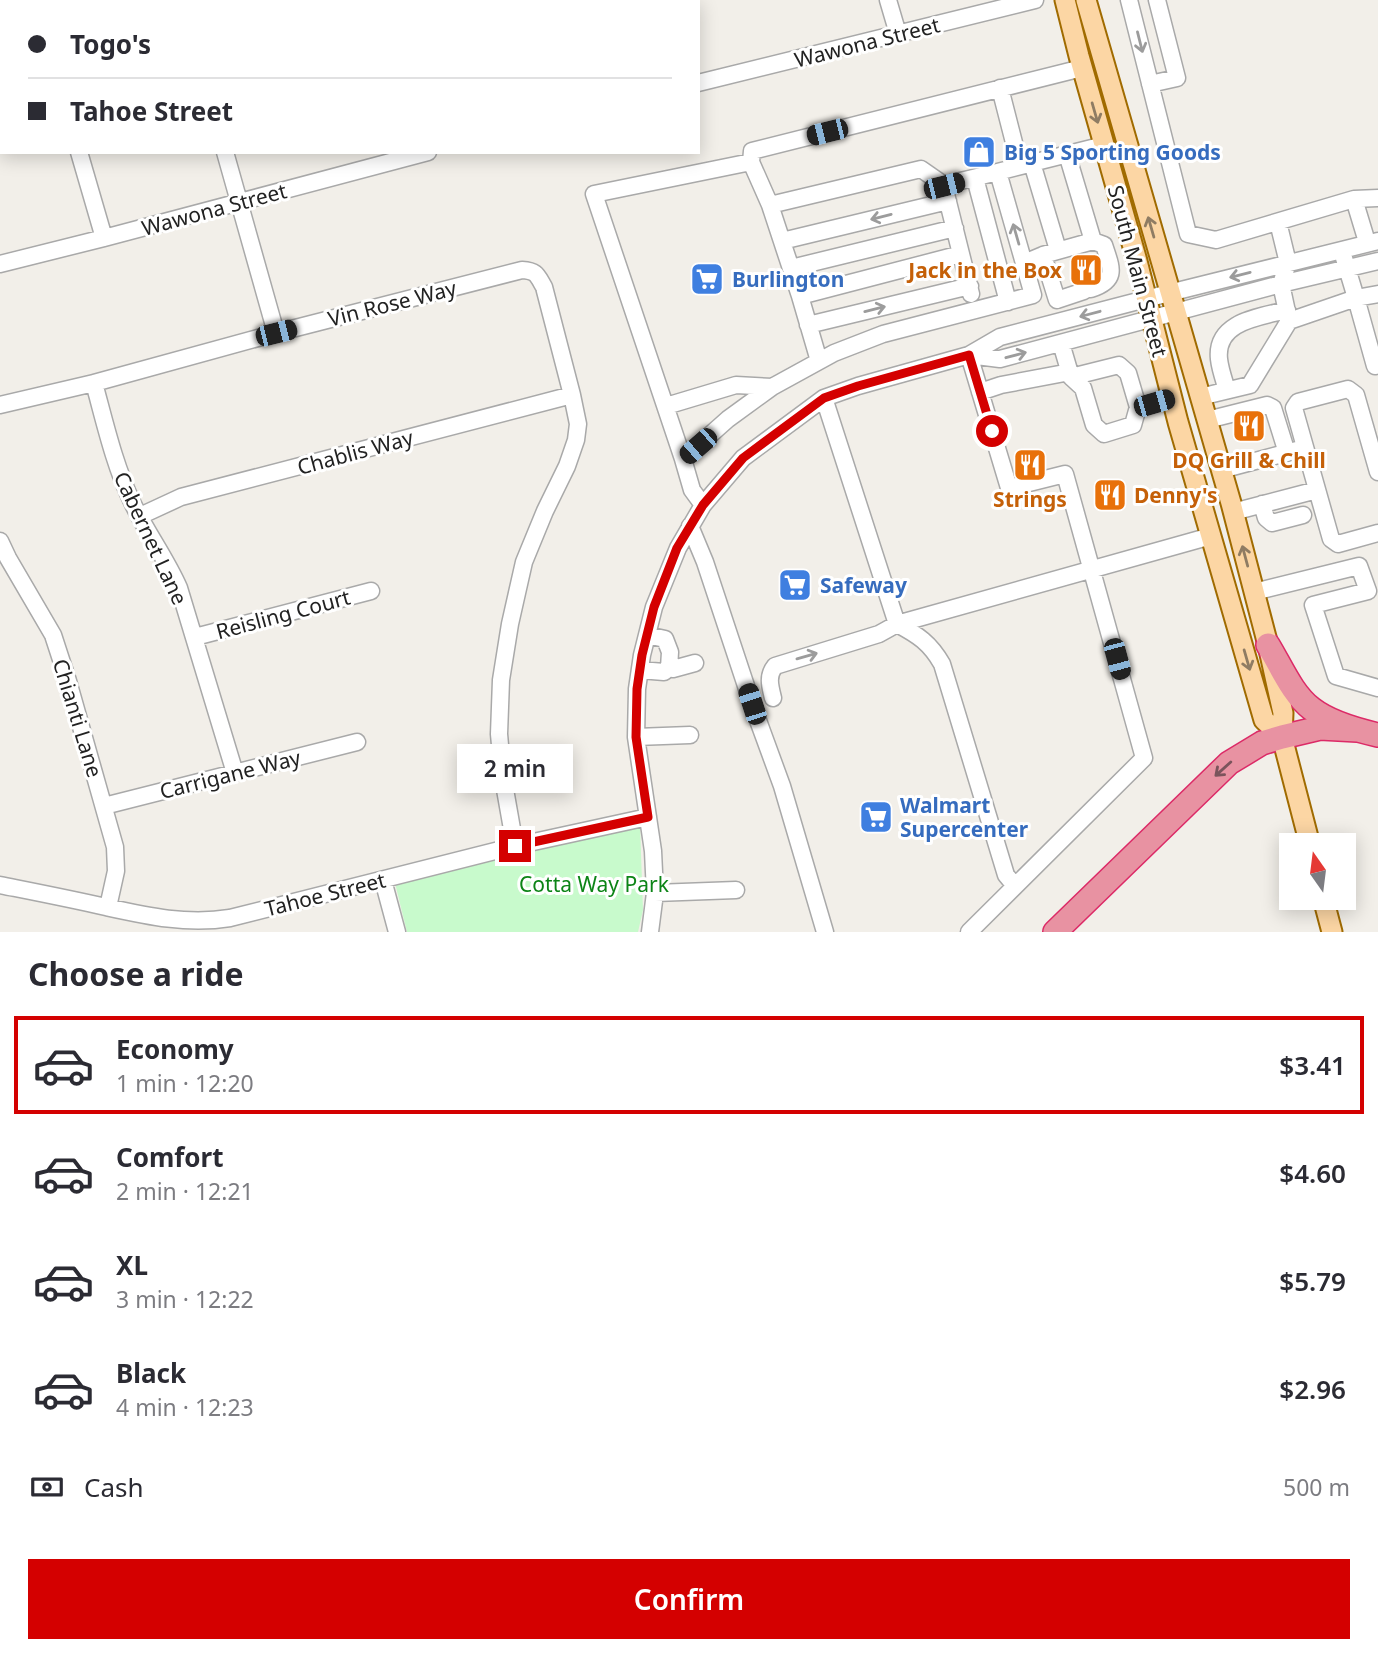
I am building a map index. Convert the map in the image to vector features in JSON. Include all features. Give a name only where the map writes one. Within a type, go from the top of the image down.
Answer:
[{"type":"highway","points":[[1268,645],[1296,692],[1310,708],[1326,718],[1368,733]]},
{"type":"highway","points":[[1055,932],[1229,763],[1262,743],[1320,728],[1368,733]]},
{"type":"main road","name":"South Main Street","points":[[1065,0],[1137,261],[1171,398],[1264,720],[1282,737]]},
{"type":"main road","points":[[1073,0],[1091,43],[1102,54]]},
{"type":"main road","name":"South Main Street","points":[[1086,0],[1232,508],[1268,645],[1283,713],[1282,737],[1307,833]]},
{"type":"main road","points":[[1178,422],[1195,442],[1209,483],[1217,496],[1232,508]]},
{"type":"main road","points":[[1229,599],[1254,592]]},
{"type":"main road","points":[[1326,910],[1332,932]]},
{"type":"street","points":[[888,0],[898,34]]},
{"type":"street","name":"Wawona Street","points":[[700,83],[1035,0]]},
{"type":"street","points":[[1129,0],[1188,234],[1216,240],[1354,199],[1378,198]]},
{"type":"street","points":[[1150,84],[1177,78],[1157,0]]},
{"type":"street","points":[[818,361],[770,205],[751,162],[752,151],[1082,68]]},
{"type":"street","points":[[1000,88],[1026,164],[1051,253],[1056,300],[1101,286],[1107,282],[1111,273],[1104,245],[1093,241],[1051,253],[1024,263]]},
{"type":"street","points":[[782,241],[946,193],[975,177],[1104,145]]},
{"type":"street","points":[[80,154],[104,238]]},
{"type":"street","points":[[226,154],[276,333]]},
{"type":"street","name":"Wawona Street","points":[[0,264],[416,154]]},
{"type":"street","points":[[1067,154],[1093,241]]},
{"type":"street","points":[[703,505],[692,490],[594,194],[751,162]]},
{"type":"street","points":[[770,205],[921,169],[946,193],[975,310]]},
{"type":"street","points":[[683,459],[728,419],[772,387],[818,361],[883,334],[1033,295],[998,172]]},
{"type":"street","points":[[975,177],[1008,302]]},
{"type":"street","points":[[650,932],[655,893],[653,851],[636,737],[640,670],[654,607],[677,548],[703,505],[743,458],[824,398],[858,386],[969,355],[1000,338],[1373,242],[1354,199]]},
{"type":"street","points":[[1200,397],[1250,385],[1288,316],[1280,285],[1288,262],[1278,222]]},
{"type":"street","points":[[791,268],[955,228]]},
{"type":"street","points":[[1342,249],[1375,366]]},
{"type":"street","points":[[800,296],[961,254]]},
{"type":"street","points":[[969,355],[1000,359],[1378,261]]},
{"type":"street","name":"Vin Rose Way","points":[[0,405],[94,383],[522,270],[537,274],[544,287],[572,395]]},
{"type":"street","points":[[808,325],[970,286]]},
{"type":"street","points":[[1227,390],[1219,360],[1219,348],[1231,327],[1244,321],[1288,316],[1378,294]]},
{"type":"street","points":[[980,392],[1001,384],[1071,374],[1119,365],[1128,373],[1138,407],[1133,425],[1104,434],[1094,425],[1083,388],[1071,374],[1061,342]]},
{"type":"street","points":[[969,355],[1009,488],[1065,474],[1144,758],[969,932]]},
{"type":"street","name":"Cabernet Lane","points":[[94,383],[118,469],[133,504],[173,575],[195,638],[235,773]]},
{"type":"street","points":[[666,406],[736,385],[772,387]]},
{"type":"street","points":[[1378,472],[1356,395],[1348,389],[1298,402],[1294,408],[1331,539],[1338,544],[1378,533]]},
{"type":"street","points":[[515,846],[503,778],[499,734],[501,680],[524,562],[545,511],[568,466],[576,440],[578,424],[572,395]]},
{"type":"street","name":"Chablis Way","points":[[140,516],[181,497],[572,395]]},
{"type":"street","points":[[824,398],[897,624],[919,636],[935,650],[942,664],[1006,875],[1015,886]]},
{"type":"street","points":[[1138,407],[1171,398]]},
{"type":"street","points":[[1207,420],[1268,405],[1273,408],[1287,453]]},
{"type":"street","points":[[1221,470],[1305,448]]},
{"type":"street","points":[[1232,508],[1262,504],[1317,490]]},
{"type":"street","points":[[1262,504],[1266,518],[1272,523],[1303,515]]},
{"type":"street","points":[[691,526],[782,786],[825,932]]},
{"type":"street","points":[[773,698],[769,679],[775,666],[879,635],[897,624],[1211,536]]},
{"type":"street","name":"Chianti Lane","points":[[0,541],[53,635],[68,681],[115,847],[116,871],[108,908]]},
{"type":"street","points":[[1254,592],[1359,566],[1368,591],[1313,605],[1336,676],[1378,688]]},
{"type":"street","name":"Reisling Court","points":[[195,638],[371,591]]},
{"type":"street","points":[[640,670],[664,673],[669,668],[670,652],[665,639],[647,635]]},
{"type":"street","points":[[669,668],[695,663]]},
{"type":"street","points":[[636,737],[690,735]]},
{"type":"street","name":"Carrigane Way","points":[[104,806],[357,742]]},
{"type":"street","name":"Tahoe Street","points":[[0,885],[141,915],[174,920],[212,921],[515,846],[648,817]]},
{"type":"street","points":[[383,880],[397,932]]},
{"type":"street","points":[[655,893],[736,890]]},
{"type":"green space","name":"Cotta Way Park","points":[[640,825],[643,910],[638,932],[407,932],[395,883]]},
{"type":"place","name":"Big 5 Sporting Goods","points":[[979,152]]},
{"type":"place","name":"Jack in the Box","points":[[1086,270]]},
{"type":"place","name":"Burlington","points":[[707,279]]},
{"type":"place","name":"DQ Grill & Chill","points":[[1249,426]]},
{"type":"place","name":"Strings","points":[[1030,465]]},
{"type":"place","name":"Denny's","points":[[1110,495]]},
{"type":"place","name":"Safeway","points":[[795,585]]},
{"type":"place","name":"Walmart Supercenter","points":[[876,817]]},
{"type":"route","points":[[515,846],[648,817],[636,737],[637,689],[654,607],[677,548],[703,505],[743,458],[824,398],[969,355],[992,431]]}]
